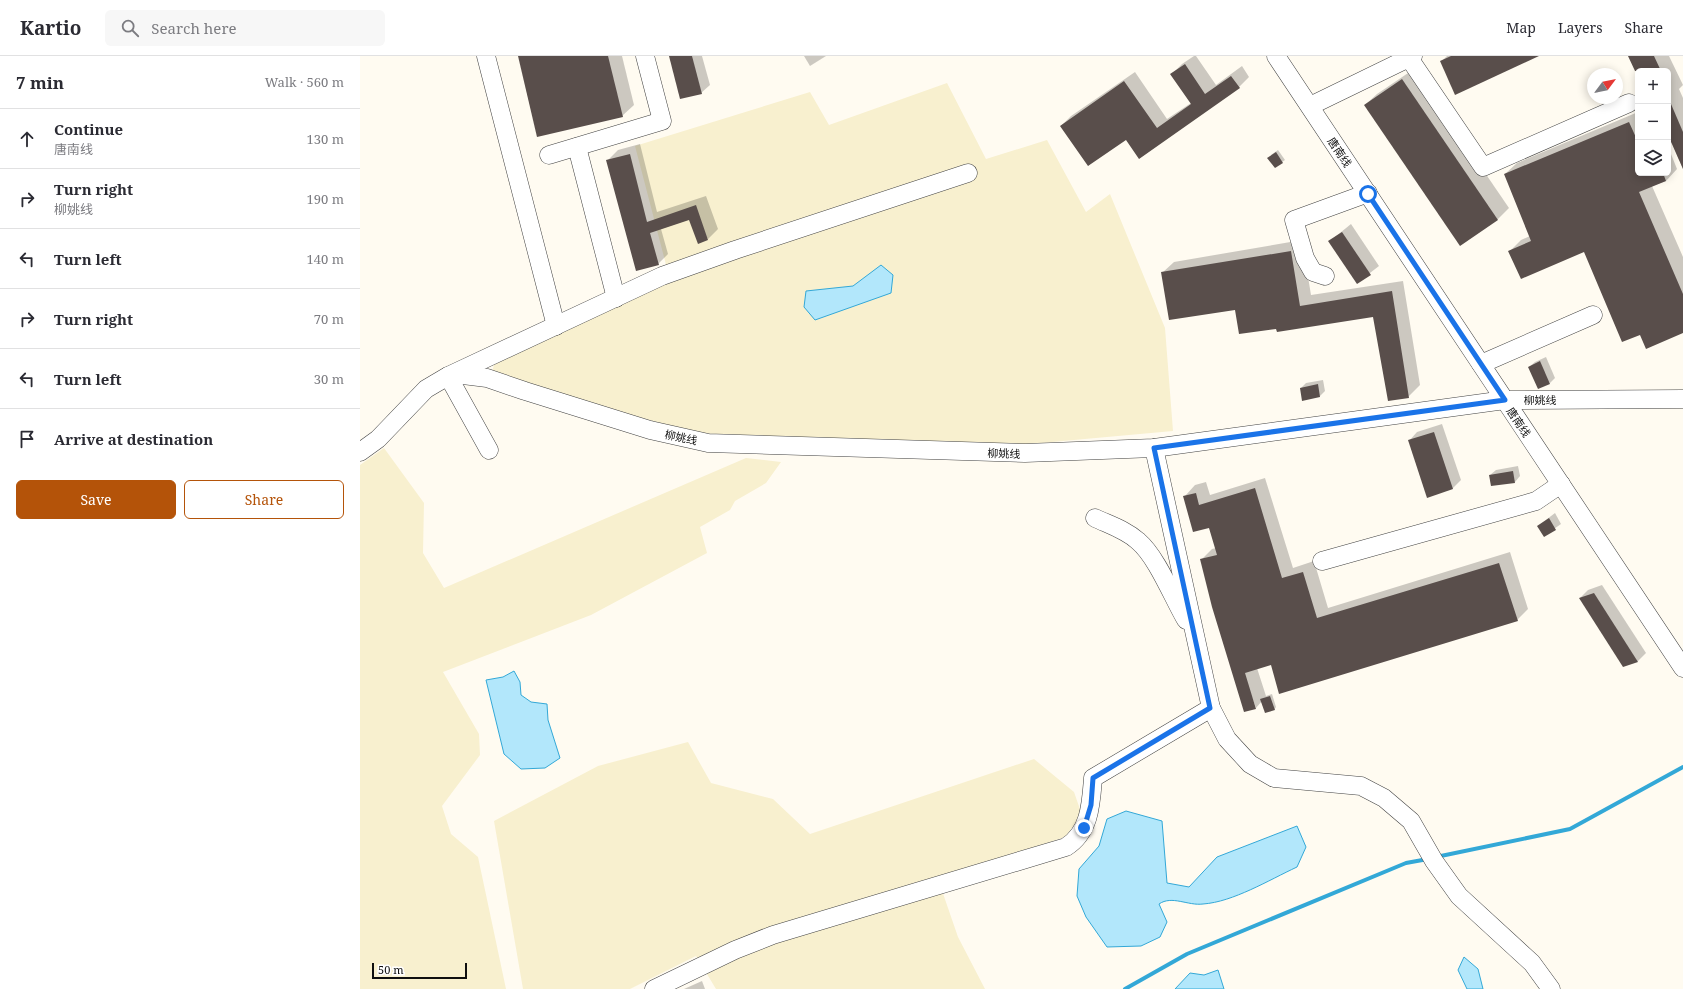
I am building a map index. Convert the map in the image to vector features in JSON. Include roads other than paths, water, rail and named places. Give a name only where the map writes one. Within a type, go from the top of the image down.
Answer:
[{"type":"street","points":[[486,56],[556,326]]},
{"type":"street","points":[[549,155],[662,122],[645,56]]},
{"type":"street","name":"唐南线","points":[[1276,56],[1683,668]]},
{"type":"street","points":[[1310,106],[1411,57],[1483,167],[1630,103]]},
{"type":"street","points":[[577,147],[616,298]]},
{"type":"street","points":[[490,450],[448,376],[662,276],[734,250],[968,173]]},
{"type":"street","points":[[1325,276],[1313,272],[1305,258],[1294,220],[1368,194]]},
{"type":"street","points":[[1481,364],[1593,315]]},
{"type":"street","name":"柳姚线","points":[[360,452],[378,439],[426,388],[448,376],[463,375],[487,378],[525,392],[650,430],[708,443],[1025,453],[1154,448],[1505,400],[1683,399]]},
{"type":"street","points":[[1154,448],[1210,708],[1227,739],[1250,764],[1274,778],[1361,786],[1384,798],[1411,821],[1434,861],[1459,896],[1532,963],[1551,989]]},
{"type":"street","points":[[1322,561],[1536,501],[1561,484]]},
{"type":"street","points":[[1095,518],[1126,532],[1139,541],[1149,552],[1195,639]]},
{"type":"street","points":[[654,989],[735,950],[773,935],[1066,847],[1076,841],[1084,828],[1091,805],[1093,778],[1210,708]]},
{"type":"water","points":[[881,265],[893,275],[891,293],[815,320],[804,307],[806,291],[853,286]]},
{"type":"water","points":[[514,671],[520,682],[521,695],[531,702],[547,704],[548,720],[560,758],[545,768],[521,769],[504,754],[486,680],[503,677]]},
{"type":"water","points":[[1126,811],[1162,821],[1167,883],[1189,887],[1217,857],[1297,826],[1306,847],[1297,867],[1239,895],[1203,904],[1169,900],[1164,901],[1159,904],[1167,922],[1160,937],[1141,946],[1107,947],[1086,917],[1077,896],[1079,869],[1099,846],[1107,819]]},
{"type":"water","points":[[1464,957],[1478,969],[1483,989],[1467,989],[1458,970]]},
{"type":"water","points":[[1218,970],[1224,989],[1175,989],[1190,973],[1204,975]]},
{"type":"waterway","points":[[1436,857],[1570,829],[1683,767]]},
{"type":"waterway","points":[[1125,989],[1187,954],[1406,863],[1428,859]]}]
